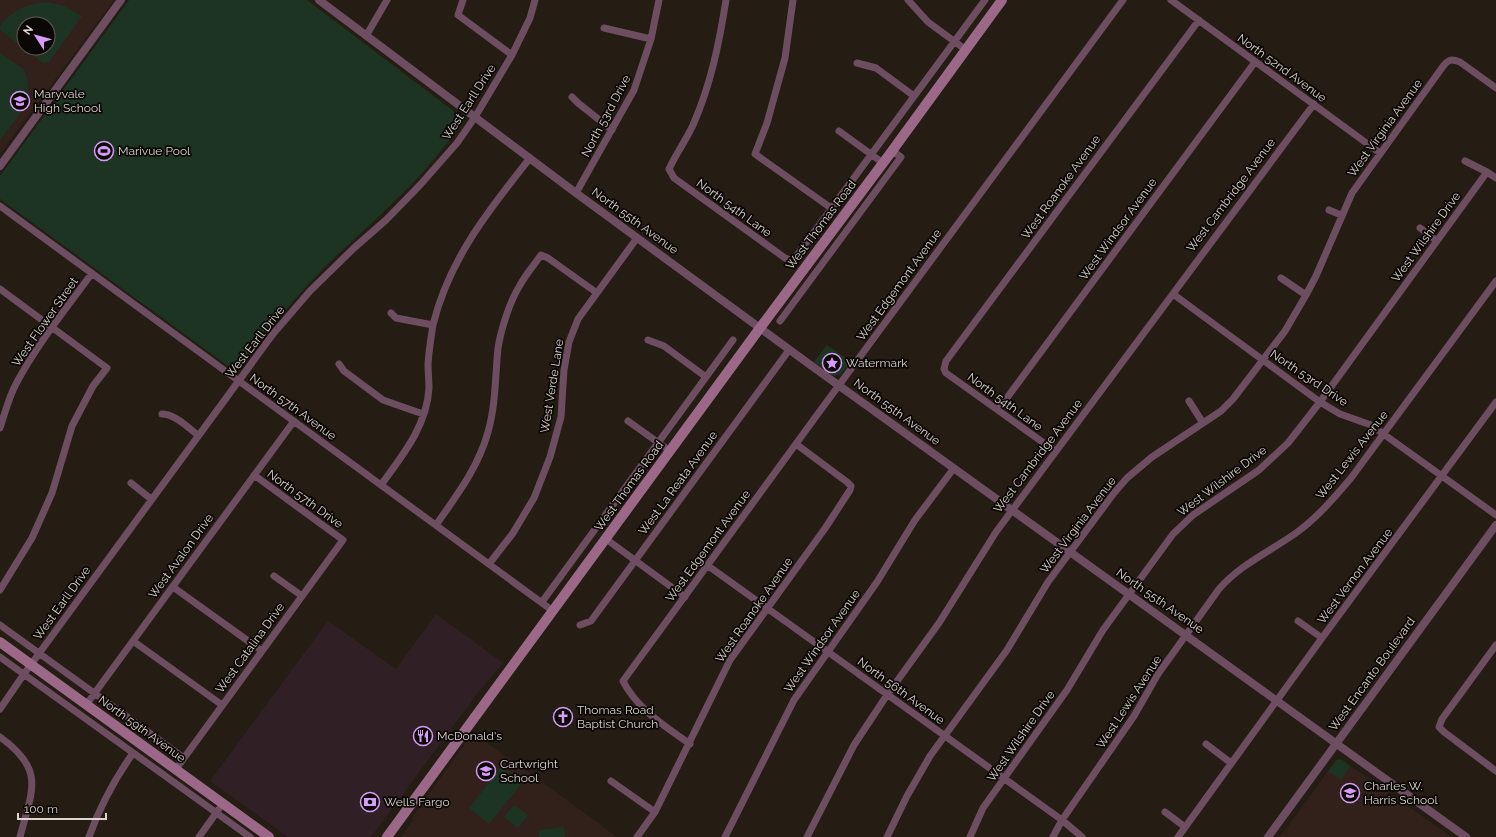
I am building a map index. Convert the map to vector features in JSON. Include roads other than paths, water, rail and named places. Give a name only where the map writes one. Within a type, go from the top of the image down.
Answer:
[{"type":"main road","name":"West Thomas Road","points":[[387,837],[1002,0]]},
{"type":"main road","name":"North 59th Avenue","points":[[0,642],[269,837]]},
{"type":"street","points":[[0,166],[121,0]]},
{"type":"street","name":"North 55th Avenue","points":[[319,0],[576,193],[789,350],[1466,837]]},
{"type":"street","points":[[366,36],[387,0]]},
{"type":"street","points":[[464,0],[458,15],[512,55]]},
{"type":"street","name":"West Earll Drive","points":[[0,709],[151,499],[273,334],[310,291],[354,248],[386,220],[420,185],[457,143],[475,117],[512,55],[530,18],[535,0]]},
{"type":"street","name":"North 53rd Drive","points":[[576,193],[634,90],[651,39],[659,0]]},
{"type":"street","name":"North 54th Lane","points":[[726,0],[720,43],[710,77],[692,126],[669,169],[674,178],[785,258],[790,260]]},
{"type":"street","points":[[793,0],[785,58],[767,123],[755,154],[831,208]]},
{"type":"street","points":[[908,0],[928,22],[966,50]]},
{"type":"street","name":"West Thomas Road","points":[[790,260],[795,258],[985,0]]},
{"type":"street","name":"West Edgemont Avenue","points":[[690,744],[647,712],[629,692],[623,681],[1123,0]]},
{"type":"street","name":"North 52nd Avenue","points":[[1171,0],[1380,153]]},
{"type":"street","name":"West Roanoke Avenue","points":[[944,369],[946,361],[1198,20]]},
{"type":"street","points":[[604,28],[651,39]]},
{"type":"street","name":"West Virginia Avenue","points":[[887,837],[920,773],[1007,650],[1036,602],[1070,552],[1114,493],[1127,478],[1152,457],[1221,411],[1233,399],[1284,330],[1306,295],[1325,258],[1341,215],[1352,193],[1447,61],[1453,59],[1460,62],[1496,88]]},
{"type":"street","name":"West Windsor Avenue","points":[[998,410],[1255,62]]},
{"type":"street","points":[[857,63],[876,68],[914,96]]},
{"type":"street","points":[[572,97],[612,130]]},
{"type":"street","name":"West Cambridge Avenue","points":[[807,837],[854,745],[887,695],[939,623],[979,557],[1011,510],[1314,104]]},
{"type":"street","points":[[840,131],[883,163]]},
{"type":"street","name":"West Thomas Road","points":[[780,321],[901,158],[892,151]]},
{"type":"street","points":[[381,485],[416,434],[423,414],[429,389],[428,363],[433,325],[452,271],[476,228],[530,158]]},
{"type":"street","points":[[1465,161],[1496,178]]},
{"type":"street","name":"West Wilshire Drive","points":[[970,837],[983,808],[1067,690],[1103,630],[1173,534],[1193,515],[1259,470],[1288,443],[1320,402],[1487,172]]},
{"type":"street","name":"North 57th Avenue","points":[[0,206],[553,611]]},
{"type":"street","points":[[1329,210],[1341,215]]},
{"type":"street","points":[[1420,228],[1437,241]]},
{"type":"street","name":"West Verde Lane","points":[[489,564],[513,533],[534,498],[550,457],[561,417],[564,370],[569,342],[578,319],[637,238]]},
{"type":"street","points":[[436,524],[466,482],[478,460],[488,432],[495,401],[498,348],[503,326],[519,285],[541,255],[548,258],[597,294]]},
{"type":"street","name":"West Flower Street","points":[[0,428],[16,383],[33,356],[92,273]]},
{"type":"street","points":[[1281,278],[1306,295]]},
{"type":"street","name":"West Lewis Avenue","points":[[1053,837],[1062,820],[1134,716],[1158,674],[1219,589],[1241,568],[1296,533],[1315,518],[1351,478],[1496,281]]},
{"type":"street","points":[[790,288],[800,295]]},
{"type":"street","points":[[0,289],[107,368],[93,386],[72,426],[52,493],[32,538],[0,590]]},
{"type":"street","name":"North 53rd Drive","points":[[1173,294],[1320,402],[1340,414],[1371,425],[1496,515]]},
{"type":"street","points":[[391,313],[396,318],[433,325]]},
{"type":"street","points":[[648,340],[664,346],[706,378]]},
{"type":"street","name":"West Thomas Road","points":[[542,602],[706,378],[732,340]]},
{"type":"street","name":"West La Reata Avenue","points":[[580,625],[591,622],[789,350]]},
{"type":"street","points":[[339,364],[344,371],[383,400],[423,414]]},
{"type":"street","name":"North 54th Lane","points":[[944,369],[946,373],[1055,451]]},
{"type":"street","points":[[1189,401],[1203,423]]},
{"type":"street","name":"West Vernon Avenue","points":[[1178,837],[1231,762],[1496,402]]},
{"type":"street","points":[[162,414],[174,417],[198,435]]},
{"type":"street","name":"West Avalon Drive","points":[[86,705],[294,421]]},
{"type":"street","points":[[628,421],[670,451]]},
{"type":"street","name":"West Roanoke Avenue","points":[[637,837],[655,812],[690,744],[730,660],[826,527],[850,490],[851,486],[796,444]]},
{"type":"street","name":"West Windsor Avenue","points":[[724,837],[794,700],[884,572],[915,520],[954,468]]},
{"type":"street","name":"North 57th Drive","points":[[254,475],[343,540]]},
{"type":"street","points":[[131,483],[151,499]]},
{"type":"street","name":"West Encanto Boulevard","points":[[1268,837],[1496,525]]},
{"type":"street","points":[[606,539],[685,596]]},
{"type":"street","name":"West Catalina Drive","points":[[176,769],[343,540]]},
{"type":"street","name":"North 56th Avenue","points":[[707,565],[1062,820],[1082,837]]},
{"type":"street","points":[[274,576],[302,596]]},
{"type":"street","points":[[172,587],[262,651]]},
{"type":"street","points":[[1298,621],[1322,638]]},
{"type":"street","name":"North 59th Avenue","points":[[0,625],[184,758]]},
{"type":"street","points":[[133,641],[222,705]]},
{"type":"street","points":[[1495,768],[1439,727],[1442,720],[1496,645]]},
{"type":"street","name":"North 59th Avenue","points":[[0,657],[250,837]]},
{"type":"street","points":[[0,737],[19,752],[35,772],[20,837]]},
{"type":"street","points":[[1206,744],[1231,762]]},
{"type":"street","points":[[89,837],[116,778],[134,753]]},
{"type":"street","points":[[611,781],[655,812]]},
{"type":"street","points":[[199,837],[223,804]]},
{"type":"street","points":[[1165,812],[1185,827]]},
{"type":"place","name":"Maryvale High School","points":[[20,101]]},
{"type":"place","name":"Marivue Pool","points":[[104,151]]},
{"type":"place","name":"Watermark","points":[[832,363]]},
{"type":"place","name":"Thomas Road Baptist Church","points":[[563,717]]},
{"type":"place","name":"McDonald's","points":[[423,736]]},
{"type":"place","name":"Cartwright School","points":[[486,771]]},
{"type":"place","name":"Charles W. Harris School","points":[[1350,793]]},
{"type":"place","name":"Wells Fargo","points":[[370,802]]}]
